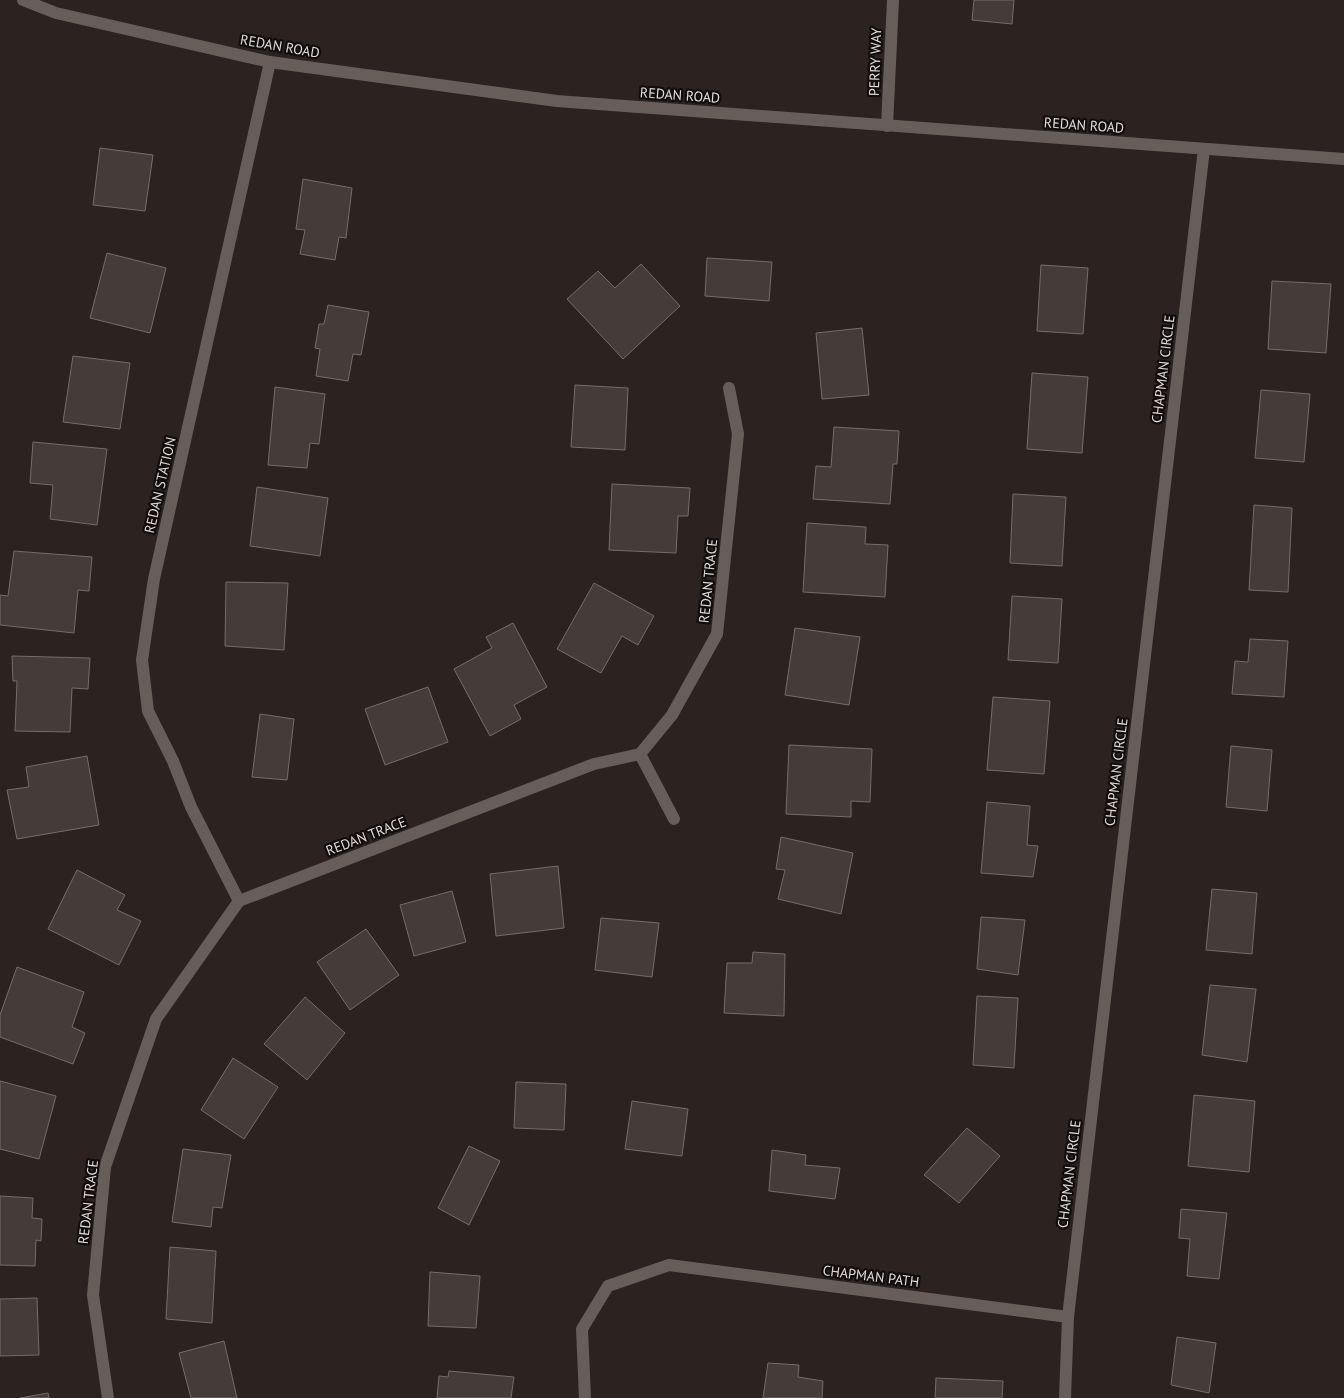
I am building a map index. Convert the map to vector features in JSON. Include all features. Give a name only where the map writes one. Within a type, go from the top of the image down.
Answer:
[{"type":"street","name":"REDAN ROAD","points":[[22,0],[56,13],[270,62],[557,101],[1344,159]]},
{"type":"street","name":"PERRY WAY","points":[[887,126],[892,0]]},
{"type":"street","name":"REDAN STATION","points":[[239,901],[192,807],[173,761],[148,711],[142,660],[154,579],[270,62]]},
{"type":"street","name":"CHAPMAN CIRCLE","points":[[1065,1398],[1068,1316],[1204,149]]},
{"type":"street","name":"REDAN TRACE","points":[[108,1398],[93,1295],[105,1167],[156,1019],[239,901],[594,764],[640,754],[672,715],[717,634],[738,434],[729,388]]},
{"type":"street","points":[[640,754],[674,819]]},
{"type":"street","name":"CHAPMAN PATH","points":[[585,1398],[582,1329],[608,1286],[669,1265],[1068,1316]]},
{"type":"building","points":[[974,0],[1014,0],[1012,24],[972,20]]},
{"type":"building","points":[[100,148],[153,155],[145,211],[93,205]]},
{"type":"building","points":[[303,179],[352,188],[346,238],[339,237],[335,260],[300,254],[305,230],[296,229]]},
{"type":"building","points":[[107,253],[166,268],[150,333],[90,318]]},
{"type":"building","points":[[707,258],[772,262],[769,301],[705,296]]},
{"type":"building","points":[[641,264],[680,306],[623,359],[567,299],[598,271],[615,288]]},
{"type":"building","points":[[1041,265],[1088,268],[1083,334],[1037,331]]},
{"type":"building","points":[[1272,281],[1331,284],[1326,353],[1268,349]]},
{"type":"building","points":[[328,305],[369,312],[361,355],[353,354],[348,381],[316,376],[320,349],[315,348],[319,324],[324,324]]},
{"type":"building","points":[[862,328],[869,395],[822,399],[816,333]]},
{"type":"building","points":[[73,356],[130,363],[120,429],[63,422]]},
{"type":"building","points":[[1032,373],[1088,377],[1082,453],[1027,449]]},
{"type":"building","points":[[575,385],[628,388],[625,450],[571,447]]},
{"type":"building","points":[[275,387],[325,394],[319,444],[310,443],[307,468],[268,465]]},
{"type":"building","points":[[1261,390],[1310,394],[1304,462],[1255,458]]},
{"type":"building","points":[[834,427],[899,431],[897,464],[893,464],[890,504],[813,499],[816,466],[831,467]]},
{"type":"building","points":[[33,442],[107,449],[97,525],[50,519],[53,485],[30,483]]},
{"type":"building","points":[[612,484],[690,488],[688,516],[678,516],[676,553],[609,550]]},
{"type":"building","points":[[257,487],[328,498],[320,556],[250,546]]},
{"type":"building","points":[[1013,494],[1066,497],[1062,566],[1010,563]]},
{"type":"building","points":[[1254,505],[1292,508],[1288,592],[1249,590]]},
{"type":"building","points":[[807,523],[866,527],[865,544],[888,545],[885,597],[803,592]]},
{"type":"building","points":[[14,551],[92,557],[89,591],[78,590],[74,633],[0,625],[0,595],[8,596]]},
{"type":"building","points":[[226,582],[288,583],[284,650],[225,646]]},
{"type":"building","points":[[594,583],[654,616],[638,645],[622,636],[601,673],[557,649]]},
{"type":"building","points":[[1012,596],[1062,599],[1058,663],[1008,660]]},
{"type":"building","points":[[513,623],[547,687],[514,705],[521,719],[490,736],[454,669],[492,648],[486,637]]},
{"type":"building","points":[[795,628],[860,637],[849,705],[785,695]]},
{"type":"building","points":[[1250,639],[1288,641],[1284,697],[1232,694],[1235,661],[1248,662]]},
{"type":"building","points":[[12,656],[90,658],[88,689],[72,688],[70,732],[15,731],[17,681],[13,681]]},
{"type":"building","points":[[428,687],[448,742],[385,765],[365,709]]},
{"type":"building","points":[[993,697],[1050,701],[1044,774],[987,770]]},
{"type":"building","points":[[260,714],[294,719],[287,780],[252,777]]},
{"type":"building","points":[[789,745],[872,749],[870,802],[851,801],[851,817],[786,814]]},
{"type":"building","points":[[1231,746],[1272,750],[1267,811],[1226,807]]},
{"type":"building","points":[[87,756],[99,825],[17,839],[7,790],[29,787],[26,767]]},
{"type":"building","points":[[987,802],[1030,806],[1027,845],[1038,846],[1033,877],[981,873]]},
{"type":"building","points":[[781,837],[853,853],[841,914],[778,899],[785,870],[776,869]]},
{"type":"building","points":[[558,866],[564,928],[496,936],[490,874]]},
{"type":"building","points":[[77,870],[125,895],[117,910],[141,921],[119,965],[48,929]]},
{"type":"building","points":[[1212,889],[1257,893],[1252,954],[1206,950]]},
{"type":"building","points":[[452,891],[466,942],[414,956],[400,905]]},
{"type":"building","points":[[981,917],[1025,920],[1018,975],[977,969]]},
{"type":"building","points":[[601,918],[659,923],[652,977],[595,970]]},
{"type":"building","points":[[366,929],[399,975],[350,1010],[317,962]]},
{"type":"building","points":[[753,952],[785,954],[784,1016],[724,1013],[727,963],[752,963]]},
{"type":"building","points":[[17,967],[84,992],[72,1027],[85,1033],[73,1064],[0,1037],[0,1015]]},
{"type":"building","points":[[1210,985],[1256,989],[1247,1062],[1202,1055]]},
{"type":"building","points":[[977,996],[1018,998],[1014,1068],[973,1065]]},
{"type":"building","points":[[305,997],[345,1033],[307,1080],[264,1044]]},
{"type":"building","points":[[233,1058],[278,1087],[244,1139],[201,1110]]},
{"type":"building","points":[[0,1081],[56,1096],[39,1159],[0,1149]]},
{"type":"building","points":[[516,1082],[566,1084],[564,1130],[514,1128]]},
{"type":"building","points":[[1194,1095],[1255,1101],[1249,1172],[1188,1166]]},
{"type":"building","points":[[632,1101],[688,1109],[682,1156],[625,1149]]},
{"type":"building","points":[[967,1128],[1000,1156],[959,1203],[924,1175]]},
{"type":"building","points":[[469,1146],[500,1161],[469,1225],[438,1208]]},
{"type":"building","points":[[183,1149],[231,1155],[222,1208],[213,1207],[211,1227],[172,1222]]},
{"type":"building","points":[[772,1150],[806,1155],[805,1165],[840,1168],[835,1199],[769,1191]]},
{"type":"building","points":[[0,1196],[33,1198],[32,1218],[42,1219],[41,1241],[36,1240],[35,1266],[0,1265]]},
{"type":"building","points":[[1181,1209],[1227,1213],[1219,1279],[1187,1276],[1190,1239],[1179,1238]]},
{"type":"building","points":[[170,1247],[216,1251],[212,1323],[166,1319]]},
{"type":"building","points":[[430,1272],[480,1276],[476,1328],[428,1326]]},
{"type":"building","points":[[37,1298],[39,1355],[0,1356],[0,1299]]},
{"type":"building","points":[[1177,1337],[1216,1343],[1209,1393],[1171,1385]]},
{"type":"building","points":[[224,1341],[237,1398],[191,1398],[179,1353]]},
{"type":"building","points":[[768,1363],[799,1365],[798,1377],[823,1381],[822,1398],[763,1398]]},
{"type":"building","points":[[449,1371],[514,1377],[511,1398],[437,1398],[439,1376],[448,1377]]},
{"type":"building","points":[[936,1378],[1003,1381],[1002,1398],[935,1398]]},
{"type":"building","points":[[48,1393],[49,1398],[20,1398]]}]
